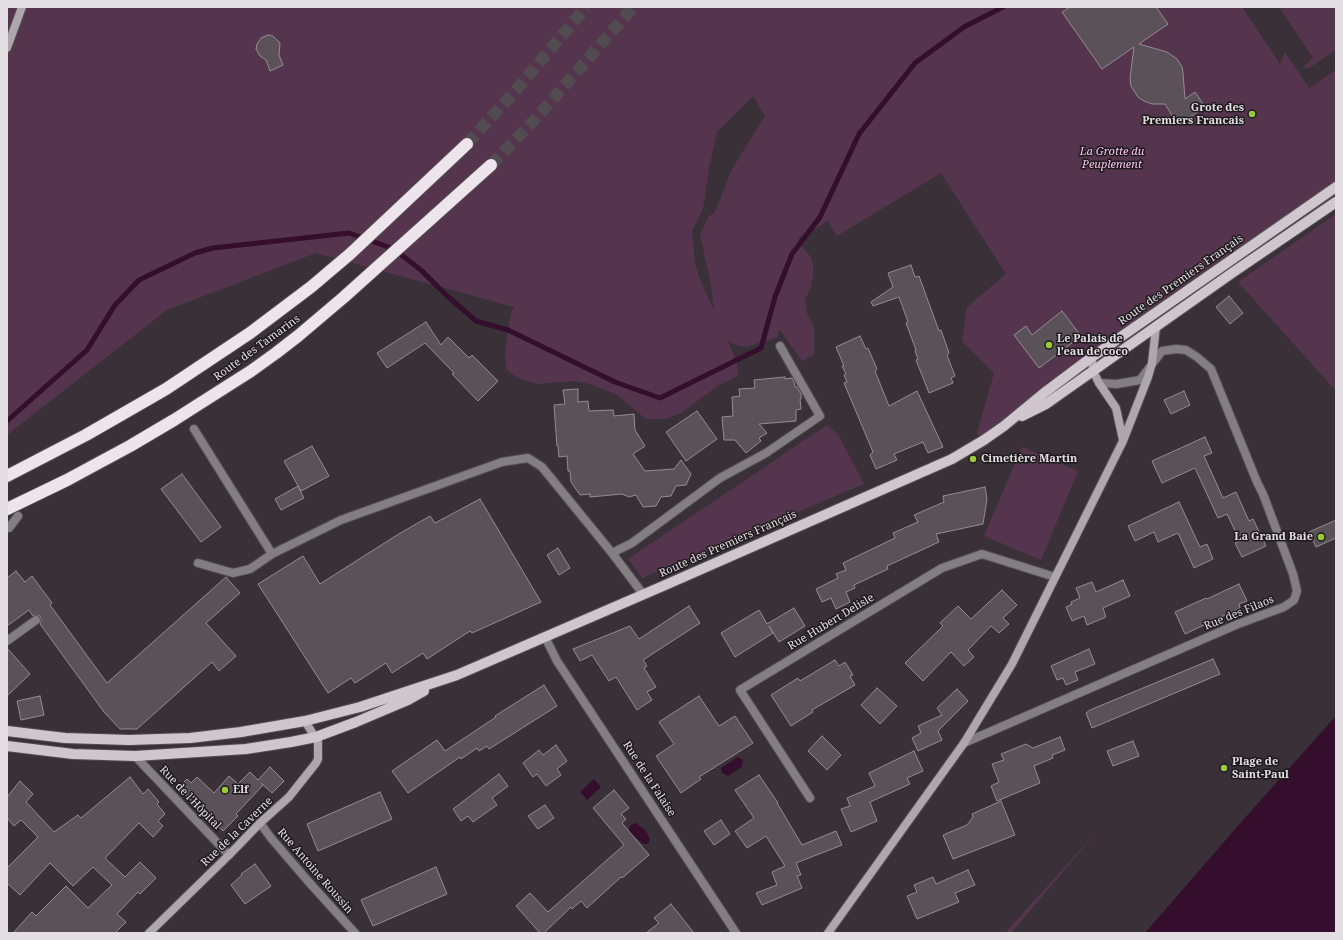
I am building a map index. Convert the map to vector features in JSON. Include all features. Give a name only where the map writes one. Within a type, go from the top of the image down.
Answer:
[{"type":"highway","name":"Route des Tamarins","points":[[7,476],[86,435],[166,389],[250,333],[350,254],[467,144]]},
{"type":"highway","name":"Route des Tamarins","points":[[7,509],[67,480],[130,446],[174,420],[263,362],[298,336],[344,297],[491,165]]},
{"type":"main road","points":[[16,7],[16,25]]},
{"type":"main road","points":[[7,48],[22,7]]},
{"type":"main road","name":"Route des Premiers Français","points":[[7,746],[73,754],[135,756],[246,749],[316,737],[356,722],[408,700],[457,675],[938,465],[978,444],[1004,426],[1044,393],[1092,357],[1336,187]]},
{"type":"main road","name":"Route des Premiers Français","points":[[1004,426],[1046,404],[1336,202]]},
{"type":"main road","points":[[828,933],[964,744],[1012,664],[1123,441],[1148,377],[1152,363],[1156,327]]},
{"type":"main road","points":[[1092,357],[1093,371],[1116,408],[1123,441]]},
{"type":"main road","name":"Route des Premiers Français","points":[[7,731],[65,738],[129,740],[190,738],[241,732],[305,721],[360,707],[457,675]]},
{"type":"main road","points":[[305,721],[316,737]]},
{"type":"main road","name":"Rue de la Caverne","points":[[149,933],[260,823],[289,797],[318,759],[318,742],[316,737]]},
{"type":"street","points":[[612,552],[632,543],[720,478],[766,452],[820,416],[780,346]]},
{"type":"street","name":"Rue des Filaos","points":[[964,744],[1238,624],[1284,607],[1294,600],[1297,591],[1289,561],[1211,369],[1186,350],[1162,350],[1152,363]]},
{"type":"street","points":[[1100,384],[1117,384],[1140,380],[1152,363]]},
{"type":"street","points":[[194,429],[272,554]]},
{"type":"street","points":[[198,563],[233,573],[250,569],[272,554],[341,520],[502,462],[528,458],[542,467],[612,552],[643,594]]},
{"type":"street","points":[[7,528],[18,516]]},
{"type":"street","name":"Rue Hubert Delisle","points":[[810,798],[740,690],[942,568],[982,554],[1055,577]]},
{"type":"street","points":[[7,641],[36,620]]},
{"type":"street","name":"Rue de la Falaise","points":[[545,637],[557,661],[736,933]]},
{"type":"street","name":"Rue de l'Hôpital","points":[[135,756],[229,855]]},
{"type":"street","name":"Rue Antoine Roussin","points":[[260,823],[302,874],[355,933]]},
{"type":"green space","name":"La Grotte du Peuplement","points":[[7,7],[1242,7],[1280,64],[1285,52],[1309,88],[1336,70],[1336,187],[984,440],[977,433],[994,373],[962,341],[967,307],[1006,274],[941,173],[837,236],[828,221],[803,237],[798,236],[801,246],[811,257],[813,266],[811,287],[805,300],[807,314],[814,326],[814,355],[802,361],[780,330],[778,332],[778,337],[746,347],[739,346],[728,341],[737,363],[738,376],[719,385],[681,413],[665,419],[646,419],[617,395],[590,384],[575,381],[537,384],[516,377],[507,370],[505,356],[511,313],[514,307],[316,253],[167,310],[7,435]],"holes":[[[753,96],[765,116],[732,169],[715,212],[708,217],[700,235],[711,285],[714,311],[695,264],[692,231],[703,209],[709,168],[717,132]]]},
{"type":"green space","points":[[1279,7],[1336,7],[1336,50],[1309,68],[1303,67],[1313,58]]},
{"type":"green space","points":[[1336,214],[1336,391],[1238,282]]},
{"type":"green space","points":[[827,425],[838,434],[864,484],[642,578],[628,559]]},
{"type":"green space","points":[[1022,447],[1078,471],[1041,560],[984,536]]},
{"type":"green space","points":[[1100,828],[1011,933],[1005,933]]},
{"type":"shaded area","points":[[1336,716],[1336,933],[1145,933],[1243,820]]},
{"type":"shaded area","points":[[738,757],[743,760],[742,767],[728,776],[722,773],[721,768]]},
{"type":"shaded area","points":[[594,779],[601,787],[587,800],[580,792]]},
{"type":"shaded area","points":[[636,823],[646,831],[650,840],[648,844],[644,844],[629,832],[629,828],[632,824]]},
{"type":"building","points":[[1070,7],[1156,7],[1168,24],[1139,44],[1167,52],[1177,59],[1182,67],[1185,99],[1195,92],[1205,107],[1178,125],[1165,104],[1152,104],[1138,97],[1131,86],[1130,78],[1134,47],[1102,69],[1062,12]]},
{"type":"building","points":[[268,35],[273,36],[280,43],[279,55],[283,65],[270,71],[266,60],[260,56],[256,49],[261,38]]},
{"type":"building","points":[[911,265],[915,277],[919,276],[939,331],[941,330],[949,353],[947,355],[955,376],[951,378],[953,383],[929,393],[916,360],[918,359],[916,350],[906,323],[908,322],[899,297],[873,306],[871,302],[893,287],[888,273]]},
{"type":"building","points":[[1229,296],[1243,313],[1230,324],[1216,307]]},
{"type":"building","points":[[1062,311],[1081,336],[1039,368],[1014,335],[1026,326],[1032,335]]},
{"type":"building","points":[[426,322],[441,345],[448,337],[469,358],[472,355],[498,381],[478,401],[425,343],[387,368],[377,353]]},
{"type":"building","points":[[860,336],[866,349],[868,348],[877,369],[875,371],[889,406],[917,391],[943,447],[928,453],[923,442],[894,454],[897,460],[876,469],[870,455],[873,452],[844,383],[847,382],[844,375],[846,374],[836,347]]},
{"type":"building","points":[[785,377],[785,379],[792,378],[795,387],[797,387],[801,394],[801,409],[796,410],[796,421],[759,424],[767,433],[759,438],[761,441],[746,453],[735,440],[724,440],[722,417],[733,416],[732,397],[740,396],[739,389],[755,388],[754,380]]},
{"type":"building","points":[[578,389],[578,402],[588,401],[589,411],[613,410],[614,416],[634,414],[635,430],[645,446],[633,454],[645,471],[674,469],[681,460],[691,474],[686,485],[676,486],[671,496],[661,497],[656,506],[643,507],[636,495],[629,497],[622,494],[590,497],[590,494],[580,495],[571,482],[570,471],[568,471],[567,456],[559,457],[554,405],[565,404],[563,390]]},
{"type":"building","points":[[1184,391],[1190,405],[1171,414],[1164,400]]},
{"type":"building","points":[[697,411],[717,439],[686,461],[666,432]]},
{"type":"building","points":[[1205,437],[1212,453],[1204,456],[1223,498],[1236,492],[1249,521],[1253,519],[1266,546],[1242,557],[1235,543],[1240,541],[1227,514],[1218,518],[1195,468],[1162,483],[1152,461]]},
{"type":"building","points":[[312,446],[329,476],[301,491],[284,461]]},
{"type":"building","points":[[182,474],[221,527],[201,542],[161,489]]},
{"type":"building","points":[[298,486],[304,498],[281,510],[275,499]]},
{"type":"building","points":[[985,487],[987,499],[983,524],[936,534],[939,542],[887,566],[888,569],[854,585],[855,588],[846,592],[850,602],[836,609],[831,598],[822,602],[816,589],[838,578],[836,574],[846,570],[843,563],[895,538],[893,533],[918,522],[914,515],[944,502],[943,496]]},
{"type":"building","points":[[480,499],[541,602],[472,633],[470,631],[427,659],[423,653],[392,673],[386,663],[355,683],[351,678],[328,693],[258,584],[303,556],[320,584],[430,516],[435,523]]},
{"type":"building","points":[[1179,502],[1200,547],[1207,544],[1213,559],[1194,568],[1178,533],[1158,542],[1154,532],[1135,541],[1128,526]]},
{"type":"building","points":[[1336,520],[1336,538],[1316,547],[1309,532]]},
{"type":"building","points":[[558,548],[570,568],[559,575],[547,555]]},
{"type":"building","points":[[16,571],[25,582],[32,576],[52,603],[50,605],[107,683],[226,577],[240,593],[206,623],[236,656],[219,671],[212,662],[137,729],[120,729],[104,712],[40,624],[40,616],[33,616],[29,610],[7,626],[7,578]]},
{"type":"building","points":[[1123,580],[1130,596],[1103,608],[1106,617],[1087,625],[1084,616],[1072,621],[1066,607],[1072,604],[1071,602],[1080,598],[1076,588],[1092,582],[1096,592]]},
{"type":"building","points":[[1239,584],[1247,601],[1239,604],[1240,608],[1185,634],[1175,612]]},
{"type":"building","points":[[1002,590],[1017,605],[1003,618],[1009,624],[999,633],[991,626],[968,650],[974,657],[964,666],[951,652],[923,681],[905,663],[943,626],[940,623],[958,606],[971,619]]},
{"type":"building","points":[[689,606],[700,623],[643,660],[647,666],[644,668],[656,687],[647,692],[652,700],[637,710],[616,677],[609,681],[592,655],[580,661],[573,649],[630,626],[639,639]]},
{"type":"building","points":[[794,608],[805,626],[779,642],[769,626],[773,633],[735,657],[721,633],[759,610],[767,624]]},
{"type":"building","points":[[7,648],[30,674],[7,696]]},
{"type":"building","points":[[1089,649],[1095,664],[1075,672],[1078,680],[1066,685],[1063,678],[1057,680],[1051,666]]},
{"type":"building","points":[[1213,659],[1220,674],[1092,728],[1086,713],[1090,710]]},
{"type":"building","points":[[835,660],[839,666],[845,662],[853,675],[850,676],[855,685],[812,710],[813,712],[791,726],[771,695],[798,678],[800,681]]},
{"type":"building","points":[[544,685],[557,706],[489,749],[487,746],[479,751],[477,748],[461,759],[460,757],[408,793],[392,771],[437,740],[445,751],[496,717],[495,716]]},
{"type":"building","points":[[877,688],[897,706],[880,724],[861,705]]},
{"type":"building","points":[[957,689],[968,701],[938,731],[942,740],[918,751],[912,738],[921,733],[918,726],[942,715],[937,708]]},
{"type":"building","points":[[40,696],[44,715],[21,720],[17,701]]},
{"type":"building","points":[[699,696],[719,726],[735,716],[753,743],[699,777],[701,779],[681,793],[656,756],[674,744],[659,722]]},
{"type":"building","points":[[822,736],[841,755],[827,770],[808,751]]},
{"type":"building","points":[[1060,737],[1065,750],[1052,755],[1053,758],[1034,766],[1040,783],[997,801],[991,786],[999,782],[992,764],[1004,760],[1001,754],[1026,744],[1033,748]]},
{"type":"building","points":[[1133,741],[1139,756],[1113,766],[1107,751]]},
{"type":"building","points":[[556,745],[567,761],[557,769],[561,775],[546,786],[537,774],[533,777],[523,763],[539,750],[543,755]]},
{"type":"building","points":[[914,751],[923,771],[907,778],[910,784],[870,802],[877,821],[851,832],[841,809],[850,806],[847,798],[875,786],[869,773]]},
{"type":"building","points":[[270,767],[284,781],[272,793],[261,783],[263,785],[236,814],[238,816],[223,831],[178,788],[187,779],[191,783],[197,777],[214,793],[229,776],[238,784],[250,772],[258,780]]},
{"type":"building","points":[[499,774],[508,786],[492,798],[497,805],[473,822],[468,816],[461,821],[453,809]]},
{"type":"building","points":[[759,775],[778,803],[802,845],[836,831],[842,845],[796,863],[801,875],[797,876],[802,888],[762,905],[756,893],[777,885],[772,872],[785,866],[766,836],[747,848],[735,831],[754,818],[735,790]]},
{"type":"building","points":[[130,777],[143,794],[148,789],[159,802],[157,804],[165,814],[158,821],[163,826],[153,837],[139,823],[105,858],[125,877],[140,862],[156,878],[140,894],[138,892],[117,914],[126,922],[115,933],[13,933],[32,912],[36,916],[66,886],[88,908],[112,885],[93,867],[73,886],[50,863],[20,895],[7,883],[7,868],[38,837],[21,820],[14,826],[7,818],[7,797],[20,781],[33,794],[26,802],[54,832],[78,815],[81,818]]},
{"type":"building","points":[[614,790],[629,808],[621,814],[626,819],[622,823],[649,855],[622,878],[621,877],[587,908],[581,901],[572,909],[571,907],[544,933],[540,933],[516,906],[530,893],[548,912],[624,845],[593,808]]},
{"type":"building","points":[[380,792],[392,819],[318,851],[307,824]]},
{"type":"building","points":[[1001,801],[1015,835],[953,859],[943,835],[967,825],[973,817],[972,814]]},
{"type":"building","points":[[545,805],[554,818],[538,829],[528,816]]},
{"type":"building","points":[[721,820],[730,834],[714,845],[704,831]]},
{"type":"building","points":[[255,864],[271,886],[245,904],[231,885],[242,875],[241,874]]},
{"type":"building","points":[[436,867],[447,894],[373,926],[361,900]]},
{"type":"building","points":[[968,870],[975,885],[955,893],[959,902],[917,919],[907,896],[917,892],[914,885],[933,877],[936,884]]},
{"type":"building","points":[[671,904],[694,933],[646,933],[659,923],[654,918]]},
{"type":"waterway","points":[[7,421],[87,350],[115,305],[139,280],[195,253],[213,248],[349,233],[394,249],[422,271],[446,295],[476,321],[508,330],[615,382],[660,398],[761,348],[775,297],[792,254],[820,217],[859,134],[915,63],[964,27],[1003,7]]},
{"type":"tunnel","points":[[467,144],[517,89],[586,7]]},
{"type":"tunnel","points":[[491,165],[540,114],[633,7]]},
{"type":"place","name":"Grote des Premiers Francais","points":[[1252,114]]},
{"type":"place","name":"Le Palais de l’eau de coco","points":[[1049,345]]},
{"type":"place","name":"Cimetière Martin","points":[[973,459]]},
{"type":"place","name":"La Grand Baie","points":[[1321,537]]},
{"type":"place","name":"Plage de Saint-Paul","points":[[1224,768]]},
{"type":"place","name":"Elf","points":[[225,790]]}]
